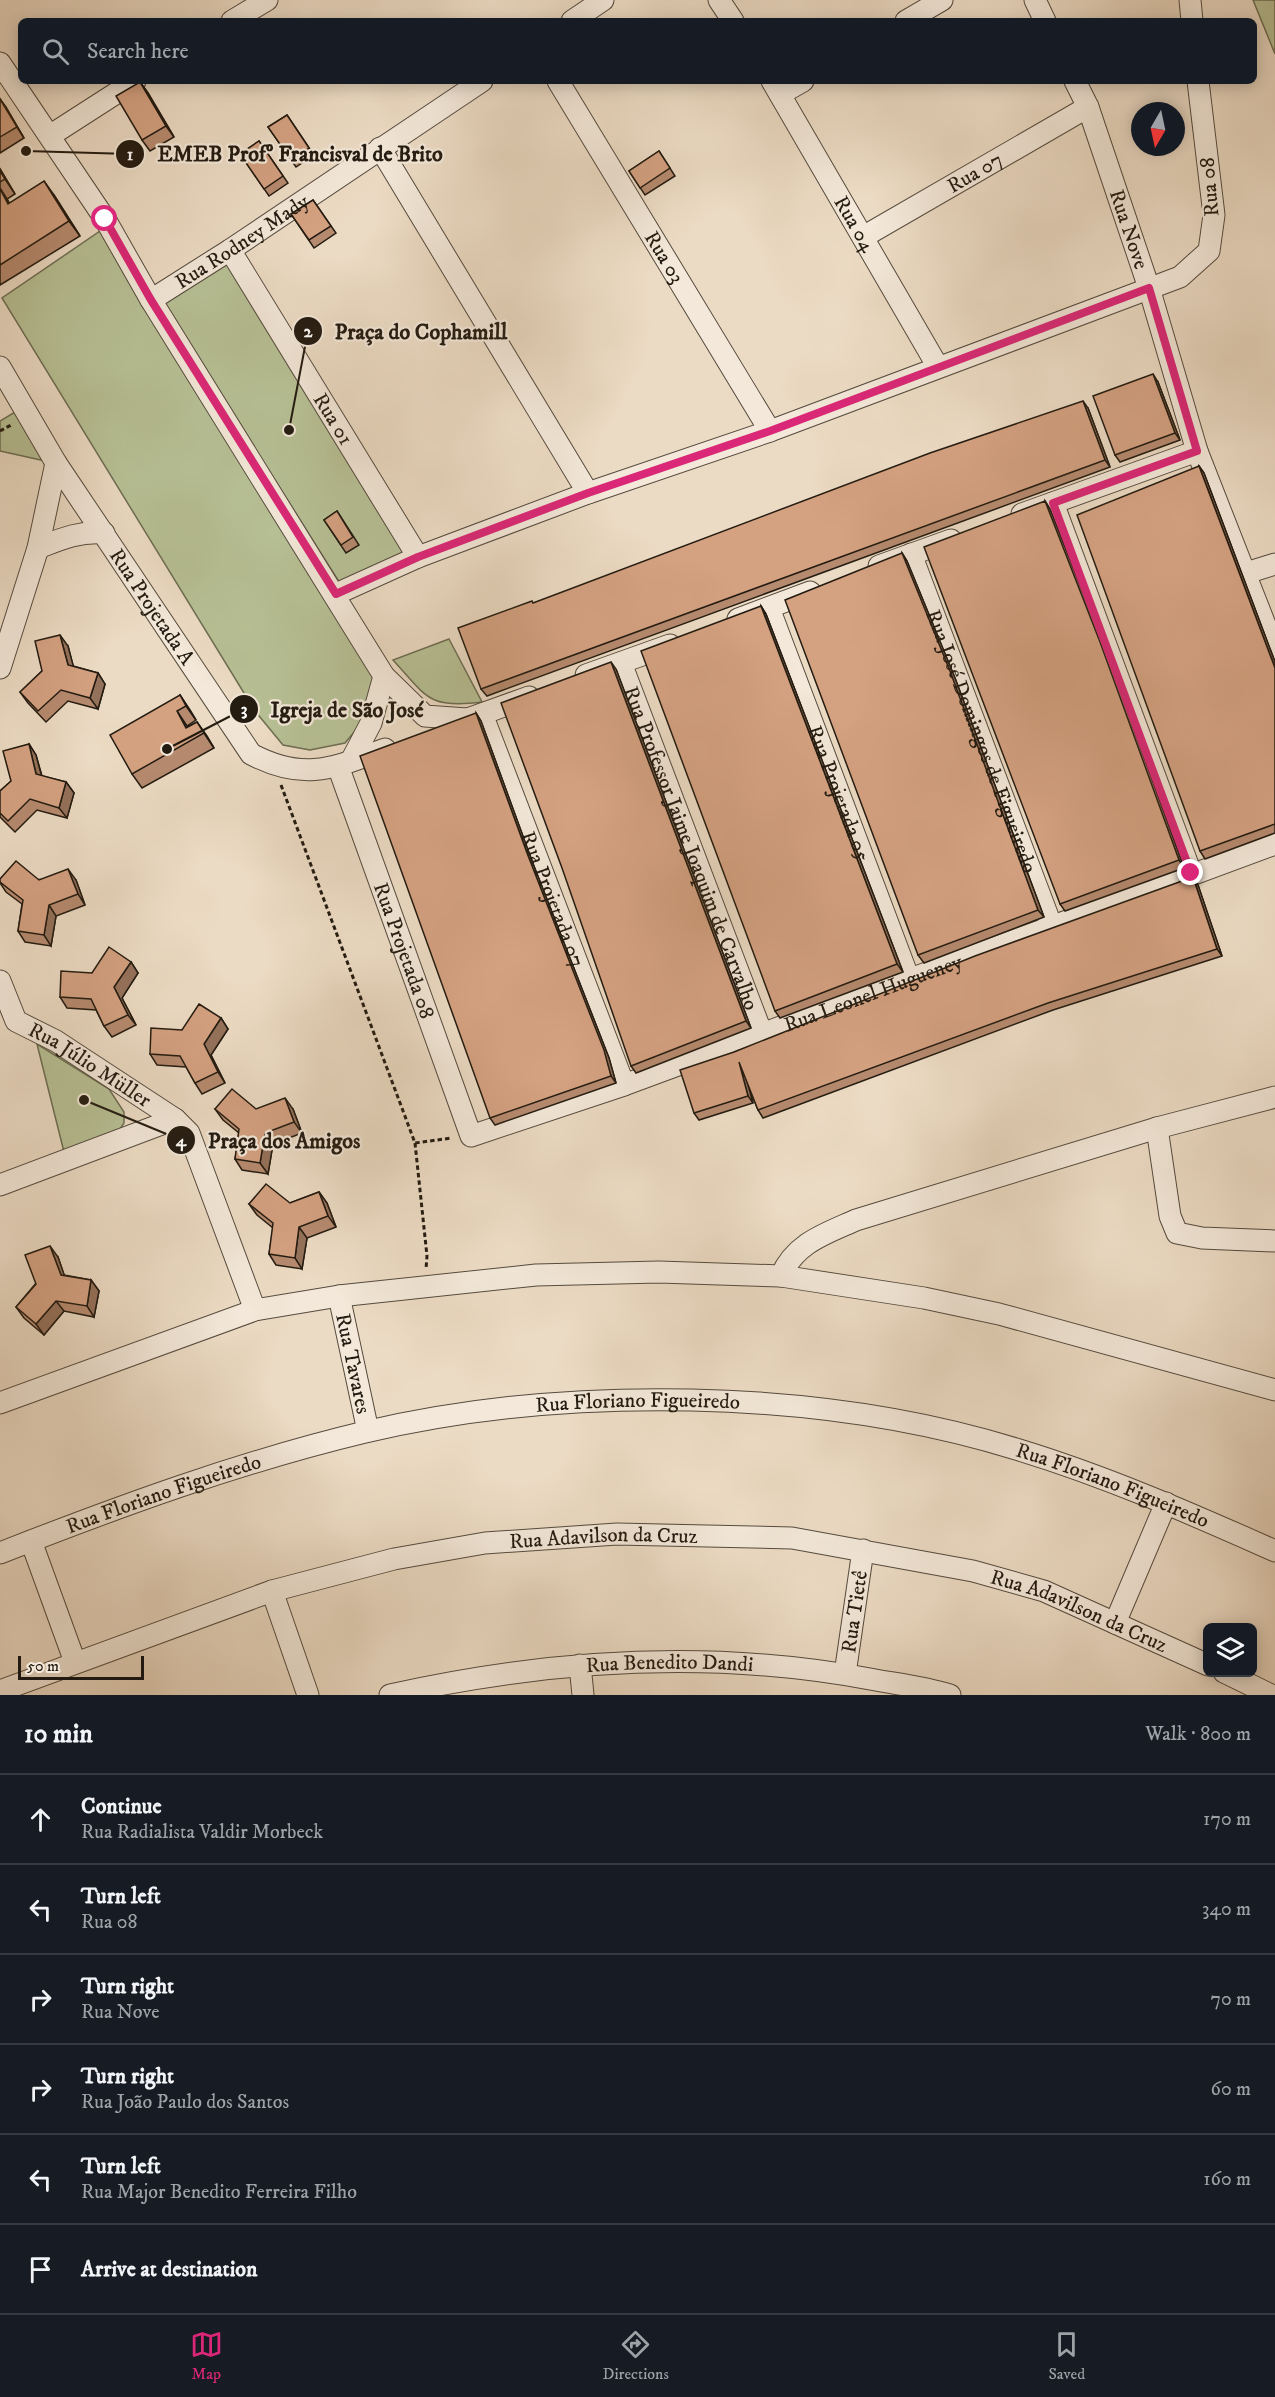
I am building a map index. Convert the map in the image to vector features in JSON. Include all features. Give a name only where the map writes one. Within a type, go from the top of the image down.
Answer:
[{"type":"street","points":[[237,18],[267,0]]},
{"type":"street","points":[[576,18],[603,0]]},
{"type":"street","points":[[719,0],[731,18]]},
{"type":"street","points":[[911,18],[942,0]]},
{"type":"street","points":[[1035,0],[1044,18]]},
{"type":"street","points":[[1190,0],[1192,18]]},
{"type":"street","points":[[0,63],[51,135],[105,219],[151,300],[336,594],[384,676],[425,716],[474,717]]},
{"type":"street","points":[[51,135],[130,84]]},
{"type":"street","name":"Rua Rodney Mady","points":[[151,300],[230,250],[477,84]]},
{"type":"street","name":"Rua 03","points":[[560,84],[770,431]]},
{"type":"street","points":[[776,88],[791,84]]},
{"type":"street","name":"Rua Nove","points":[[1076,84],[1088,107],[1149,288],[1197,451],[1275,650]]},
{"type":"street","name":"Rua 08","points":[[336,594],[418,557],[588,493],[770,431],[1180,277],[1209,250],[1214,215],[1198,84]]},
{"type":"street","name":"Rua 04","points":[[776,88],[938,367]]},
{"type":"street","name":"Rua 07","points":[[863,237],[1088,107]]},
{"type":"street","points":[[380,148],[588,493]]},
{"type":"street","name":"Rua 01","points":[[230,250],[418,557]]},
{"type":"street","name":"Rua Projetada A","points":[[2,374],[56,463],[251,754],[274,766],[291,770],[344,764],[404,742]]},
{"type":"street","points":[[998,522],[1197,451]]},
{"type":"street","points":[[0,668],[38,548],[56,463]]},
{"type":"street","points":[[1053,503],[1191,873]]},
{"type":"street","points":[[38,548],[69,535],[87,532],[104,533]]},
{"type":"street","points":[[857,575],[966,534]]},
{"type":"street","name":"Rua José Domingos de Figueiredo","points":[[911,554],[1052,927]]},
{"type":"street","points":[[1246,573],[1275,564]]},
{"type":"street","points":[[716,627],[824,587]]},
{"type":"street","name":"Rua Projetada 05","points":[[769,608],[909,979]]},
{"type":"street","points":[[568,682],[685,639]]},
{"type":"street","name":"Rua Professor Jaime Joaquim de Carvalho","points":[[621,663],[762,1034]]},
{"type":"street","points":[[344,764],[371,723],[384,676]]},
{"type":"street","points":[[425,735],[546,690]]},
{"type":"street","name":"Rua Projetada 07","points":[[474,717],[624,1085]]},
{"type":"street","name":"Rua Projetada 08","points":[[344,764],[471,1136]]},
{"type":"street","name":"Rua Leonel Hugueney","points":[[471,1136],[624,1085],[1052,927],[1191,873],[1275,844]]},
{"type":"street","name":"Rua Júlio Müller","points":[[0,981],[8,1024],[56,1041],[175,1119],[189,1133],[255,1310]]},
{"type":"street","points":[[782,1276],[797,1250],[815,1238],[856,1220],[1157,1128],[1275,1097]]},
{"type":"street","points":[[0,1185],[175,1119]]},
{"type":"street","points":[[1157,1128],[1170,1216],[1177,1233],[1202,1238],[1275,1241]]},
{"type":"street","points":[[0,1403],[255,1310],[339,1296],[536,1275],[659,1272],[782,1276],[924,1298],[999,1314],[1273,1389],[1275,1410]]},
{"type":"street","name":"Rua Tavares","points":[[339,1296],[368,1431]]},
{"type":"street","name":"Rua Floriano Figueiredo","points":[[0,1553],[211,1474],[368,1431],[471,1412],[563,1402],[732,1402],[829,1410],[918,1426],[1013,1448],[1166,1503],[1275,1551]]},
{"type":"street","points":[[1115,1623],[1166,1503]]},
{"type":"street","name":"Rua Adavilson da Cruz","points":[[0,1691],[272,1591],[394,1559],[485,1543],[617,1534],[792,1538],[974,1571],[1044,1592],[1203,1663]]},
{"type":"street","points":[[31,1541],[75,1662]]},
{"type":"street","name":"Rua Tietê","points":[[845,1674],[863,1550]]},
{"type":"street","points":[[272,1591],[308,1695]]},
{"type":"street","name":"Rua Benedito Dandi","points":[[390,1695],[454,1681],[529,1669],[662,1661],[728,1662],[845,1674],[950,1695]]},
{"type":"street","points":[[580,1665],[583,1695]]},
{"type":"street","points":[[1234,1677],[1271,1695]]},
{"type":"path","points":[[274,766],[415,1143],[427,1256],[424,1287]]},
{"type":"path","points":[[415,1143],[471,1136]]},
{"type":"green space","points":[[1253,0],[1275,0],[1275,54]]},
{"type":"green space","points":[[103,229],[378,679],[371,712],[345,743],[310,750],[283,745],[255,711],[2,298]]},
{"type":"green space","points":[[229,260],[411,555],[341,585],[164,304]]},
{"type":"green space","points":[[15,412],[50,462],[0,451],[0,421]]},
{"type":"green space","points":[[449,639],[482,702],[450,704],[430,698],[393,660]]},
{"type":"green space","points":[[37,1044],[109,1089],[124,1112],[124,1123],[118,1132],[64,1152]]},
{"type":"building","points":[[137,84],[141,84],[166,126],[142,140],[116,96]]},
{"type":"building","points":[[0,99],[17,127],[0,137]]},
{"type":"building","points":[[287,115],[309,148],[291,160],[268,127]]},
{"type":"building","points":[[259,141],[283,176],[264,189],[240,154]]},
{"type":"building","points":[[659,151],[670,168],[640,188],[629,171]]},
{"type":"building","points":[[0,171],[5,179],[0,182]]},
{"type":"building","points":[[44,181],[69,221],[0,265],[0,189],[8,204]]},
{"type":"building","points":[[313,200],[331,226],[309,240],[291,214]]},
{"type":"building","points":[[1153,374],[1175,433],[1115,455],[1093,396]]},
{"type":"building","points":[[1083,401],[1105,460],[481,689],[458,628],[532,601],[533,603],[930,453]]},
{"type":"building","points":[[1199,466],[1275,668],[1275,824],[1200,851],[1077,515]]},
{"type":"building","points":[[1045,501],[1100,642],[1179,860],[1060,904],[924,547]]},
{"type":"building","points":[[337,511],[353,537],[341,545],[324,520]]},
{"type":"building","points":[[902,553],[950,671],[1038,910],[918,955],[785,600]]},
{"type":"building","points":[[761,606],[897,964],[775,1011],[641,651]]},
{"type":"building","points":[[60,635],[68,665],[98,673],[90,698],[61,690],[38,711],[20,692],[42,671],[35,641]]},
{"type":"building","points":[[611,662],[746,1021],[631,1066],[501,703]]},
{"type":"building","points":[[180,695],[186,706],[177,711],[186,728],[197,722],[204,733],[132,774],[110,735]]},
{"type":"building","points":[[476,713],[527,853],[604,1050],[611,1076],[490,1118],[360,756]]},
{"type":"building","points":[[29,744],[36,774],[66,782],[59,808],[30,799],[8,821],[0,813],[0,791],[11,781],[3,751]]},
{"type":"building","points":[[16,861],[39,880],[68,869],[78,894],[49,905],[44,935],[18,931],[23,900],[0,882],[0,879]]},
{"type":"building","points":[[1193,877],[1217,949],[1048,1003],[758,1110],[739,1062],[748,1096],[694,1113],[680,1070],[734,1052],[975,956]]},
{"type":"building","points":[[109,947],[131,962],[114,987],[128,1015],[104,1026],[91,999],[60,997],[61,971],[92,973]]},
{"type":"building","points":[[199,1004],[221,1018],[204,1044],[218,1072],[195,1083],[180,1056],[150,1054],[151,1028],[182,1030]]},
{"type":"building","points":[[232,1089],[256,1109],[285,1098],[294,1122],[265,1133],[260,1163],[235,1159],[239,1129],[215,1109]]},
{"type":"building","points":[[266,1184],[290,1203],[319,1192],[328,1216],[299,1227],[295,1258],[269,1254],[273,1223],[249,1204]]},
{"type":"building","points":[[50,1246],[61,1275],[91,1280],[87,1306],[56,1301],[36,1324],[16,1307],[36,1284],[25,1255]]},
{"type":"place","name":"EMEB Profº Francisval de Brito","points":[[26,151]]},
{"type":"place","name":"Praça do Cophamill","points":[[289,430]]},
{"type":"place","name":"Igreja de São José","points":[[167,749]]},
{"type":"place","name":"Praça dos Amigos","points":[[84,1100]]},
{"type":"route","points":[[105,219],[151,300],[336,594],[418,557],[588,493],[770,431],[1149,288],[1197,451],[1053,503],[1191,873]]}]
